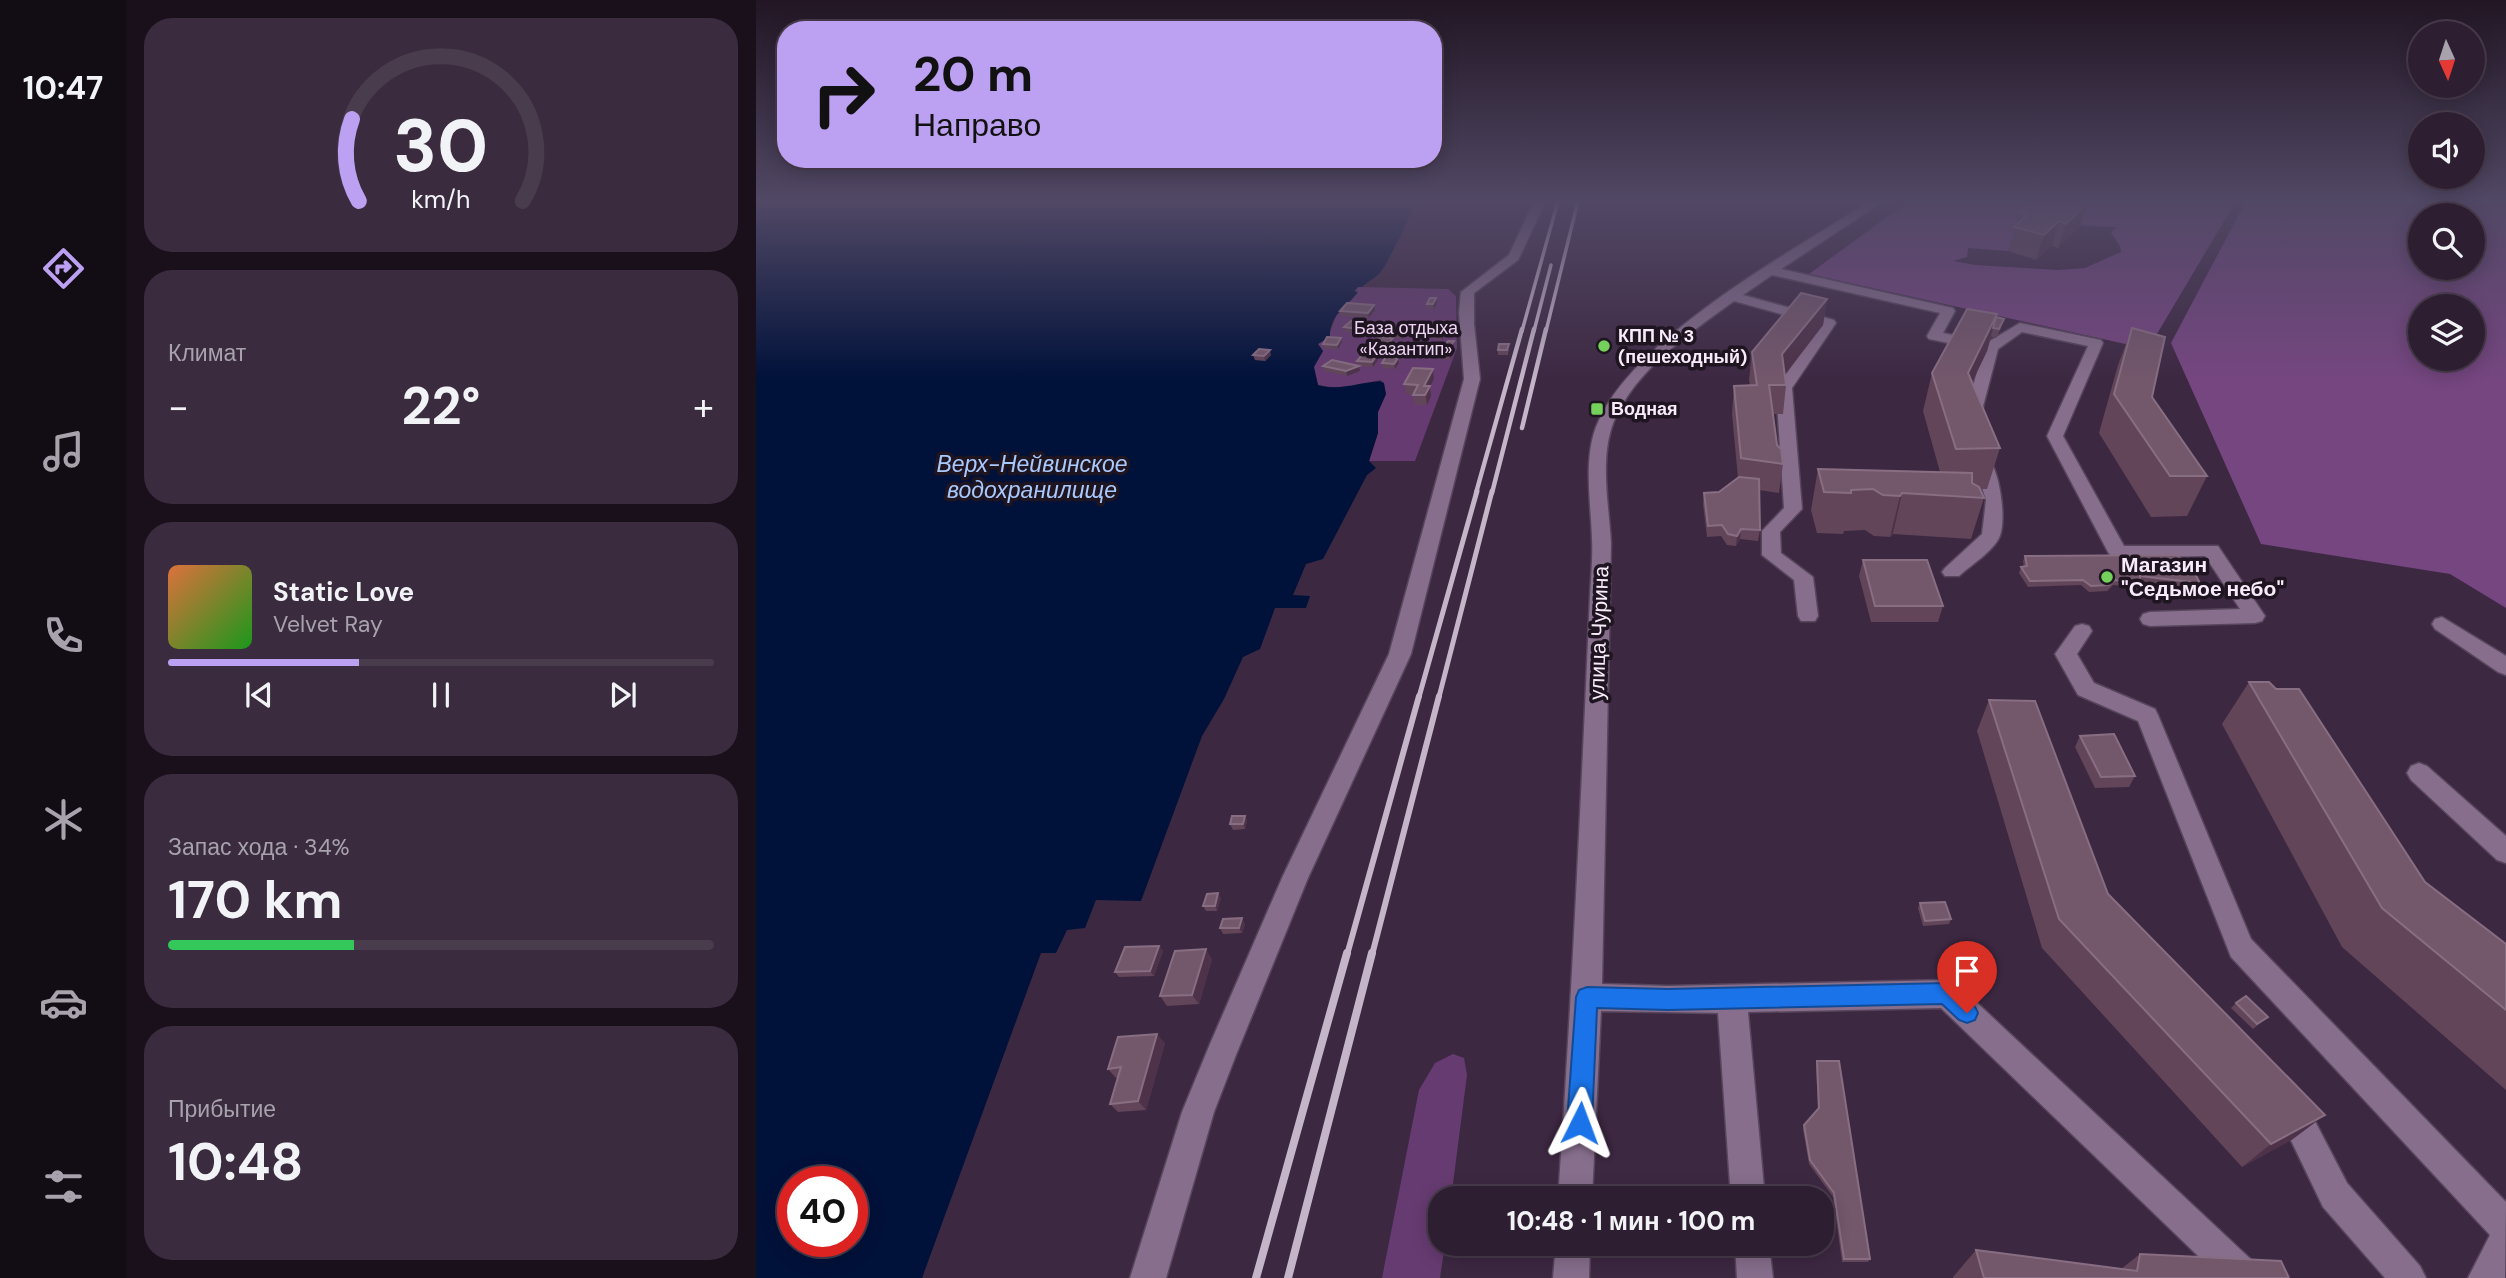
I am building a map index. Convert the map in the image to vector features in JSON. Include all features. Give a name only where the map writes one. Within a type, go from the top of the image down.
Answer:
[{"type":"street","points":[[1149,1278],[1198,1112],[1295,878],[1389,681],[1411,621],[1472,379],[1471,344],[1465,312],[1468,292],[1509,261]]},
{"type":"street","name":"улица Чурина","points":[[1576,1186],[1587,997],[1602,543],[1599,470],[1602,434],[1614,403],[1628,384],[1733,297],[1787,261]]},
{"type":"street","points":[[1771,271],[1948,311],[1934,336],[1991,347]]},
{"type":"street","points":[[1733,297],[1829,323],[1784,388],[1793,509],[1771,531],[1772,555],[1803,577],[1808,616]]},
{"type":"street","points":[[1952,572],[1992,536],[1995,500],[1970,426],[1991,347],[2020,327],[2096,344],[2055,436],[2118,552],[2211,550],[2255,616],[2150,619]]},
{"type":"street","points":[[2442,624],[2506,667]]},
{"type":"street","points":[[2082,631],[2066,653],[2086,689],[2147,715],[2241,948],[2506,1227]]},
{"type":"street","points":[[2419,774],[2506,852]]},
{"type":"street","points":[[1587,997],[1732,998],[1947,993],[2246,1278]]},
{"type":"street","points":[[1732,998],[1747,1186]]},
{"type":"street","points":[[2274,1083],[2284,1093],[2334,1195],[2408,1278]]},
{"type":"street","points":[[2486,1278],[2506,1241]]},
{"type":"street","points":[[1571,1278],[1572,1256]]},
{"type":"street","points":[[1753,1256],[1755,1278]]},
{"type":"green space","name":"База отдыха «Казантип»","points":[[1358,287],[1448,289],[1456,296],[1457,348],[1415,461],[1369,461],[1378,433],[1378,412],[1386,394],[1381,380],[1343,389],[1318,385],[1313,367],[1323,351],[1318,344],[1329,334],[1337,314],[1349,302]]},
{"type":"green space","points":[[1453,1054],[1464,1058],[1467,1075],[1453,1186],[1428,1186],[1428,1256],[1443,1256],[1440,1278],[1382,1278],[1419,1090],[1435,1063]]},
{"type":"shaded area","points":[[1827,261],[1954,261],[1975,265],[2058,270],[2085,268],[2102,261],[2201,261],[2148,349],[1809,274]]},
{"type":"shaded area","points":[[2214,261],[2408,261],[2408,280],[2485,280],[2485,261],[2506,261],[2506,608],[2450,574],[2261,544],[2171,343]]},
{"type":"water","name":"Верх-Нейвинское водохранилище","points":[[756,261],[1387,261],[1376,277],[1354,291],[1358,292],[1332,323],[1330,337],[1318,344],[1323,351],[1314,367],[1318,385],[1337,387],[1384,383],[1386,394],[1378,412],[1378,433],[1369,461],[1376,468],[1367,475],[1323,559],[1306,564],[1293,595],[1310,596],[1306,608],[1275,608],[1260,649],[1243,657],[1224,699],[1202,736],[1141,901],[1096,900],[1085,928],[1067,930],[1056,953],[1041,953],[922,1278],[756,1278]]},
{"type":"building","points":[[1801,293],[1827,299],[1782,354],[1786,385],[1769,385],[1777,445],[1781,449],[1783,464],[1741,458],[1734,386],[1757,385],[1752,352]]},
{"type":"building","points":[[1430,298],[1436,298],[1433,304],[1427,304]]},
{"type":"building","points":[[1347,303],[1374,305],[1368,313],[1340,311]]},
{"type":"building","points":[[1967,309],[1997,314],[1968,373],[2000,448],[1956,449],[1932,373]]},
{"type":"building","points":[[1996,317],[2004,319],[1999,329],[1993,328]]},
{"type":"building","points":[[1351,321],[1388,325],[1385,328],[1407,328],[1401,334],[1344,327]]},
{"type":"building","points":[[1446,328],[1441,335],[1432,335],[1436,329]]},
{"type":"building","points":[[2132,328],[2165,337],[2152,397],[2207,476],[2170,476],[2114,394]]},
{"type":"building","points":[[1411,329],[1425,330],[1421,334],[1408,333]]},
{"type":"building","points":[[1327,337],[1341,338],[1337,345],[1323,344]]},
{"type":"building","points":[[1380,337],[1393,338],[1386,347],[1372,345]]},
{"type":"building","points":[[1448,341],[1454,341],[1450,347],[1444,347]]},
{"type":"building","points":[[1396,343],[1407,344],[1403,349],[1392,348]]},
{"type":"building","points":[[1499,344],[1509,344],[1507,350],[1498,350]]},
{"type":"building","points":[[1442,348],[1452,349],[1449,355],[1439,354]]},
{"type":"building","points":[[1259,349],[1270,350],[1264,356],[1253,355]]},
{"type":"building","points":[[1363,354],[1377,355],[1372,362],[1357,361]]},
{"type":"building","points":[[1386,357],[1398,358],[1394,364],[1382,363]]},
{"type":"building","points":[[1332,360],[1359,366],[1346,371],[1323,366]]},
{"type":"building","points":[[1413,368],[1433,369],[1424,386],[1430,386],[1425,395],[1413,395],[1418,385],[1404,384]]},
{"type":"building","points":[[1818,469],[1972,473],[1972,483],[1979,487],[1984,498],[1902,493],[1900,496],[1883,495],[1873,489],[1851,490],[1851,493],[1824,492]]},
{"type":"building","points":[[1739,477],[1759,479],[1760,530],[1741,529],[1737,536],[1728,534],[1722,525],[1708,526],[1704,493],[1719,492]]},
{"type":"building","name":"Магазин \"Седьмое небо\"","points":[[2177,555],[2184,566],[2192,568],[2200,583],[2140,576],[2140,582],[2115,580],[2109,585],[2091,586],[2083,580],[2030,581],[2021,567],[2027,566],[2025,556]]},
{"type":"building","points":[[1863,560],[1927,560],[1943,606],[1875,606]]},
{"type":"building","points":[[2249,682],[2269,682],[2276,689],[2299,689],[2425,882],[2506,944],[2506,1010],[2382,908]]},
{"type":"building","points":[[1989,700],[2035,701],[2108,894],[2325,1115],[2271,1144],[2059,919]]},
{"type":"building","points":[[2114,734],[2135,776],[2101,777],[2080,736]]},
{"type":"building","points":[[1232,816],[1245,816],[1243,824],[1230,824]]},
{"type":"building","points":[[1218,893],[1215,906],[1203,906],[1207,894]]},
{"type":"building","points":[[1945,902],[1951,919],[1925,921],[1920,903]]},
{"type":"building","points":[[1242,918],[1239,928],[1220,928],[1223,919]]},
{"type":"building","points":[[1159,946],[1150,971],[1115,972],[1125,947]]},
{"type":"building","points":[[1206,949],[1192,995],[1160,996],[1175,951]]},
{"type":"building","points":[[2246,996],[2268,1017],[2257,1024],[2236,1003]]},
{"type":"building","points":[[1157,1034],[1138,1101],[1110,1104],[1121,1067],[1108,1069],[1118,1037]]},
{"type":"building","points":[[1817,1061],[1839,1061],[1870,1259],[1844,1259],[1834,1186],[1829,1186],[1810,1160],[1804,1125],[1819,1108]]},
{"type":"building","points":[[1976,1250],[2137,1271],[2140,1254],[2281,1261],[2289,1278],[1984,1278]]},
{"type":"railway","points":[[1522,331],[1541,261]]},
{"type":"railway","points":[[1546,331],[1563,261]]},
{"type":"railway","points":[[1534,331],[1551,265]]},
{"type":"railway","points":[[1476,493],[1522,329]]},
{"type":"railway","points":[[1492,493],[1534,329]]},
{"type":"railway","points":[[1522,428],[1546,329]]},
{"type":"railway","points":[[1419,697],[1477,491]]},
{"type":"railway","points":[[1439,697],[1492,491]]},
{"type":"railway","points":[[1347,955],[1419,696]]},
{"type":"railway","points":[[1372,955],[1439,696]]},
{"type":"railway","points":[[1256,1278],[1347,953]]},
{"type":"railway","points":[[1288,1278],[1372,953]]},
{"type":"place","name":"КПП № 3 (пешеходный)","points":[[1604,346]]},
{"type":"place","name":"Водная","points":[[1597,409]]},
{"type":"place","name":"Магазин \"Седьмое небо\"","points":[[2107,577]]},
{"type":"route","points":[[1580,1123],[1587,997],[1668,1000],[1947,993],[1967,1013]]}]
